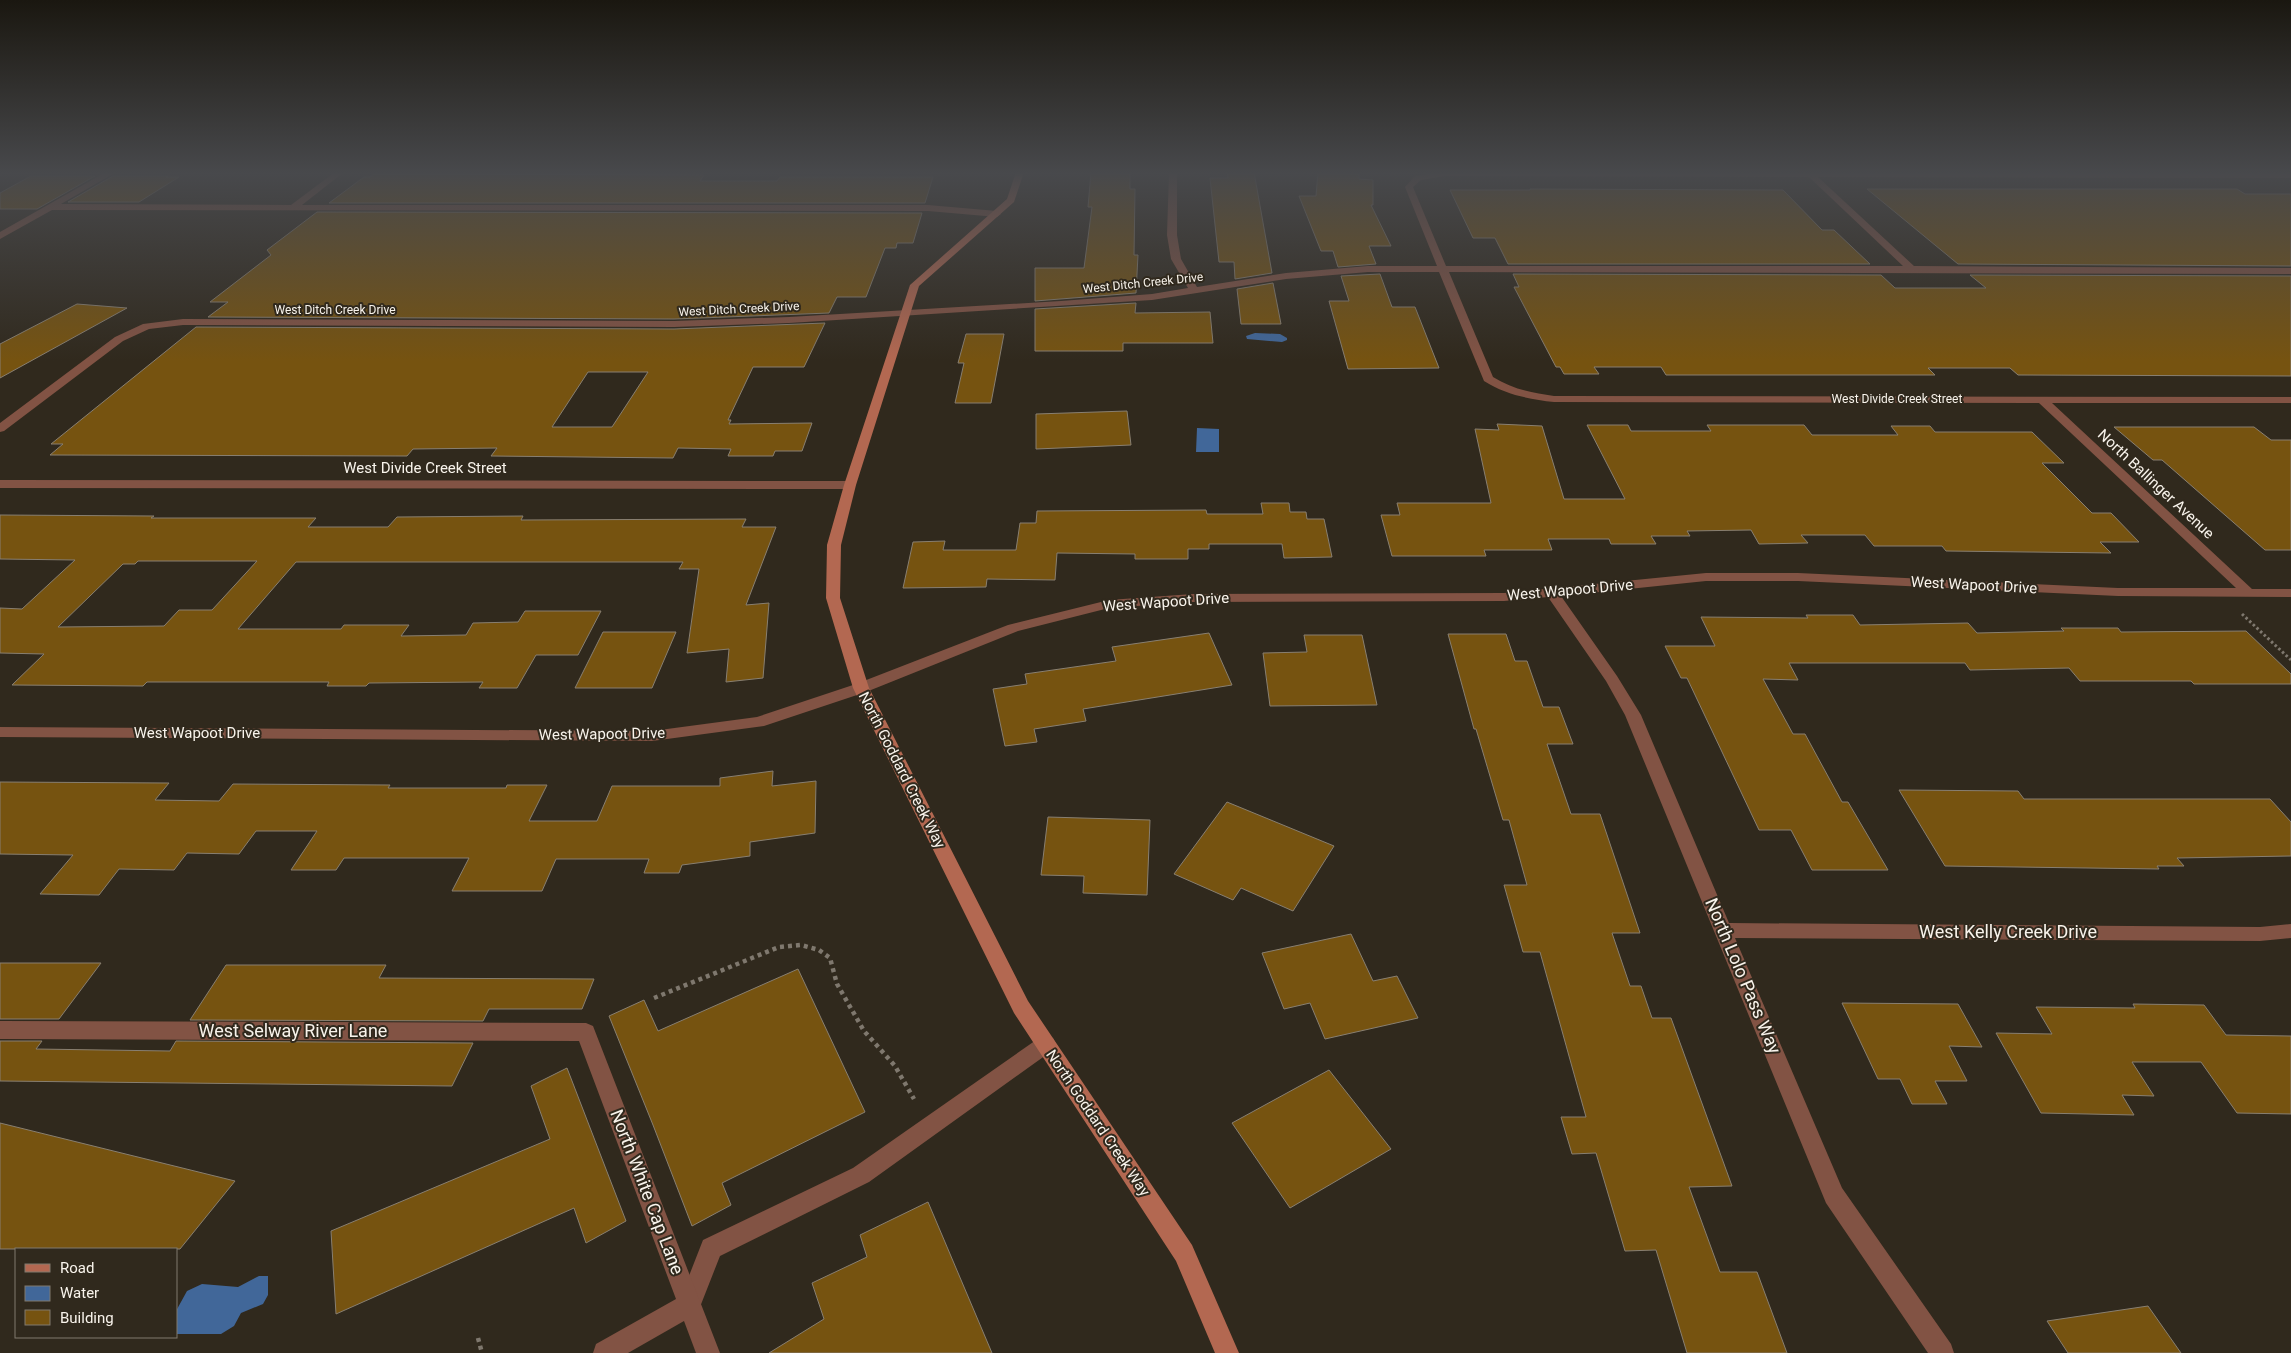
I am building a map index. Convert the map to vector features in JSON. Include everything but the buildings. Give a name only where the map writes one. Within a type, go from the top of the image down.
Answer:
[{"type":"street","name":"North Goddard Creek Way","points":[[973,235],[915,285],[850,485],[834,544],[833,598],[861,688],[1021,1007],[1184,1253],[1227,1353]]},
{"type":"street","points":[[1172,235],[1176,259],[1194,291]]},
{"type":"street","points":[[1429,235],[1443,269]]},
{"type":"street","points":[[1876,235],[1912,269]]},
{"type":"street","name":"West Ditch Creek Drive","points":[[0,429],[119,339],[147,326],[183,322],[674,324],[1061,304],[1194,291],[1286,276],[1368,269],[2291,271]]},
{"type":"street","name":"West Divide Creek Street","points":[[1443,269],[1488,379],[1503,389],[1526,396],[1554,398],[2291,400]]},
{"type":"street","name":"North Ballinger Avenue","points":[[2041,399],[2249,593]]},
{"type":"street","name":"West Divide Creek Street","points":[[0,484],[850,485]]},
{"type":"street","name":"West Wapoot Drive","points":[[0,732],[652,736],[758,722],[861,688],[1013,628],[1109,604],[1193,598],[1495,597],[1706,577],[1779,577],[2118,592],[2291,593]]},
{"type":"street","name":"North Lolo Pass Way","points":[[1552,593],[1612,678],[1633,715],[1834,1195],[1942,1353]]},
{"type":"street","name":"West Kelly Creek Drive","points":[[1724,930],[2250,934],[2291,931]]},
{"type":"street","name":"West Selway River Lane","points":[[0,1030],[586,1032]]},
{"type":"street","name":"North White Cap Lane","points":[[586,1032],[708,1353]]},
{"type":"street","points":[[605,1353],[690,1304],[711,1248],[861,1175],[1046,1044]]},
{"type":"path","points":[[2220,592],[2291,660]]},
{"type":"path","points":[[654,998],[779,948],[801,945],[818,950],[830,958],[837,984],[864,1031],[895,1066],[914,1099]]},
{"type":"path","points":[[478,1338],[482,1353]]},
{"type":"water","points":[[1255,333],[1280,334],[1287,338],[1287,340],[1282,342],[1247,339],[1246,336]]},
{"type":"water","points":[[1197,428],[1219,429],[1219,452],[1196,452]]},
{"type":"water","points":[[259,1276],[268,1276],[268,1295],[263,1304],[241,1313],[234,1326],[221,1334],[178,1334],[178,1307],[187,1291],[202,1284],[238,1287]]}]
